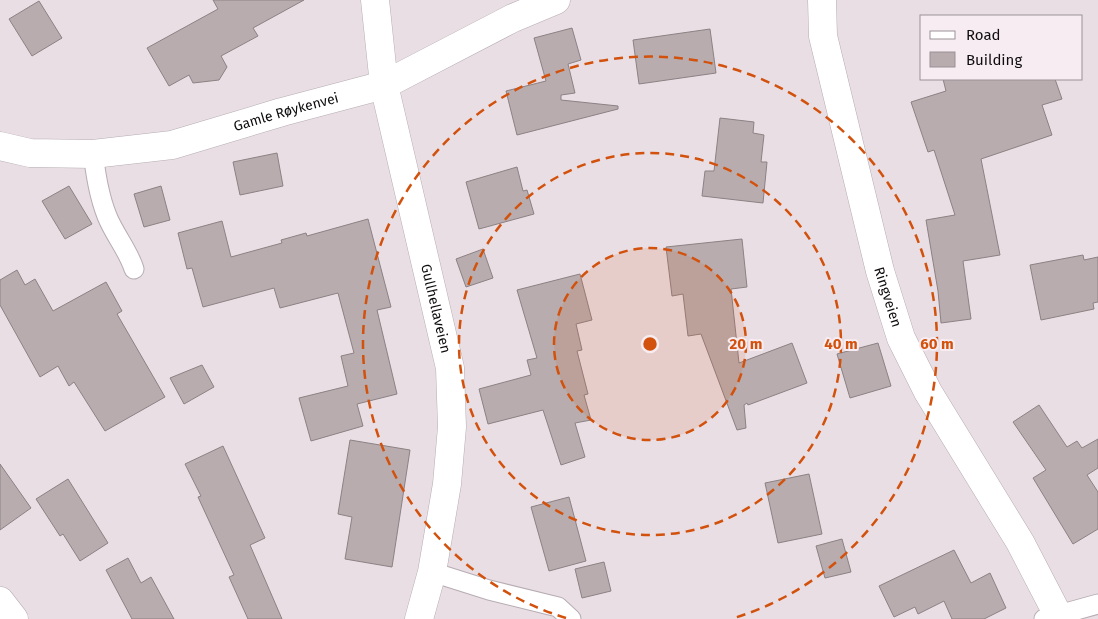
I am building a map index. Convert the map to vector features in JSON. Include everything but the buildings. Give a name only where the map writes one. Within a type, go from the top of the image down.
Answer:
[{"type":"street","name":"Gullhellaveien","points":[[375,0],[384,85],[450,368],[452,427],[448,474],[432,572],[419,619]]},
{"type":"street","name":"Gamle Røykenvei","points":[[0,146],[30,153],[93,154],[172,145],[282,112],[384,85],[513,18],[556,0]]},
{"type":"street","name":"Ringveien","points":[[822,0],[823,36],[829,64],[880,271],[902,338],[928,392],[1020,542],[1054,618]]},
{"type":"street","points":[[0,600],[14,619]]},
{"type":"lane","points":[[93,154],[100,194],[108,218],[130,255],[134,269]]},
{"type":"lane","points":[[432,572],[488,590],[558,607],[571,619]]},
{"type":"lane","points":[[1054,618],[1098,604]]}]
